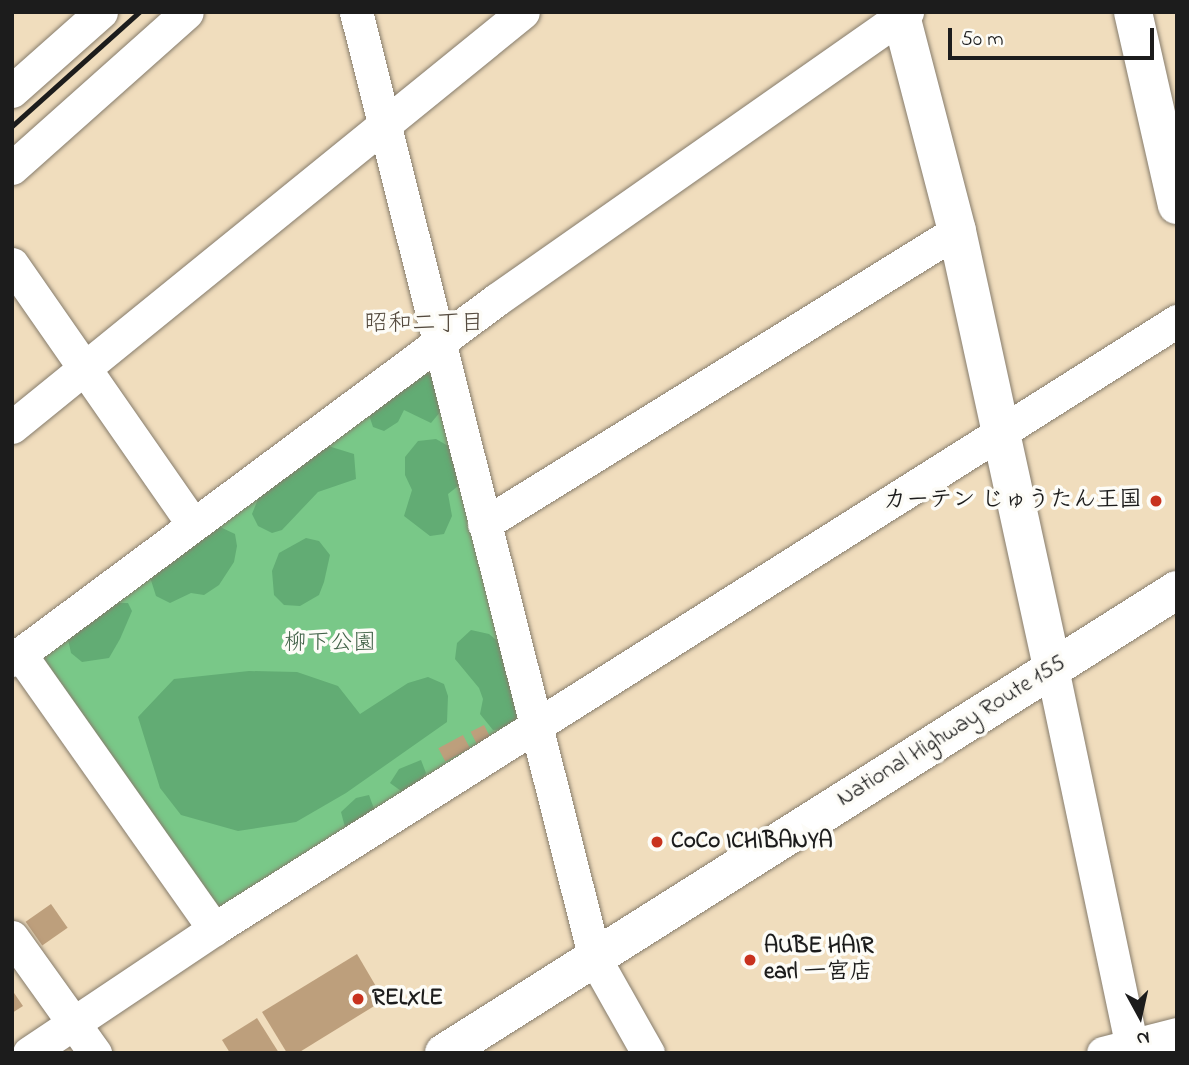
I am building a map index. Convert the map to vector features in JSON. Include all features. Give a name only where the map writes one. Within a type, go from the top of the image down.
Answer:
[{"type":"main road","points":[[1133,12],[1177,205]]},
{"type":"main road","points":[[903,14],[957,231],[1052,668]]},
{"type":"main road","name":"National Highway Route 155","points":[[444,1053],[1177,590]]},
{"type":"street","points":[[12,91],[102,12]]},
{"type":"street","points":[[12,168],[187,12]]},
{"type":"street","points":[[356,12],[437,345],[539,726],[595,959],[648,1053]]},
{"type":"street","points":[[12,427],[382,123],[523,12]]},
{"type":"street","points":[[214,929],[16,657],[192,523],[437,345],[903,14]]},
{"type":"street","points":[[484,524],[957,231]]},
{"type":"street","points":[[12,264],[192,523]]},
{"type":"street","points":[[29,1053],[214,929],[1177,321]]},
{"type":"street","points":[[1052,668],[1122,1050],[1177,1034]]},
{"type":"street","points":[[12,937],[96,1053]]},
{"type":"green space","name":"柳下公園","points":[[435,350],[533,722],[215,923],[26,654]]},
{"type":"green space","points":[[425,373],[439,378],[446,405],[431,423],[404,410],[398,422],[384,431],[373,427],[365,403]]},
{"type":"green space","points":[[436,439],[450,447],[467,479],[448,494],[452,516],[444,534],[430,536],[404,516],[412,490],[405,475],[405,457],[418,441]]},
{"type":"green space","points":[[325,445],[354,454],[356,479],[318,492],[282,530],[272,533],[258,526],[252,514],[260,494]]},
{"type":"green space","points":[[218,526],[235,534],[237,546],[234,562],[219,585],[204,595],[191,593],[170,603],[156,596],[149,574]]},
{"type":"green space","points":[[306,538],[319,541],[330,555],[324,582],[319,595],[300,606],[284,605],[274,595],[272,571],[279,553]]},
{"type":"green space","points":[[116,603],[128,603],[132,611],[120,639],[109,658],[82,662],[71,653],[68,639]]},
{"type":"green space","points":[[471,630],[489,634],[506,648],[522,715],[507,729],[493,730],[480,714],[483,699],[479,688],[455,659],[457,643]]},
{"type":"green space","points":[[249,671],[297,672],[338,686],[360,714],[408,683],[428,677],[444,684],[448,696],[447,722],[346,793],[296,822],[238,831],[181,815],[160,788],[138,717],[174,679]]},
{"type":"green space","points":[[421,760],[426,773],[417,788],[401,791],[390,783],[399,769]]},
{"type":"green space","points":[[369,795],[376,814],[346,831],[341,812],[356,798]]},
{"type":"building","points":[[484,725],[490,737],[477,743],[471,732]]},
{"type":"building","points":[[463,735],[470,748],[445,761],[438,748]]},
{"type":"building","points":[[51,904],[68,928],[42,946],[26,922]]},
{"type":"building","points":[[357,954],[384,1000],[298,1053],[287,1053],[262,1012]]},
{"type":"building","points":[[12,990],[23,1006],[12,1013]]},
{"type":"building","points":[[257,1018],[279,1053],[230,1053],[222,1040]]},
{"type":"railway","points":[[12,126],[139,12]]},
{"type":"place","name":"カーテン じゅうたん王国","points":[[1156,501]]},
{"type":"place","name":"CoCo ICHIBANYA","points":[[657,842]]},
{"type":"place","name":"AUBE HAIR earl 一宮店","points":[[750,960]]},
{"type":"place","name":"RELXLE","points":[[358,999]]},
{"type":"district","name":"昭和二丁目","points":[[424,325]]}]
